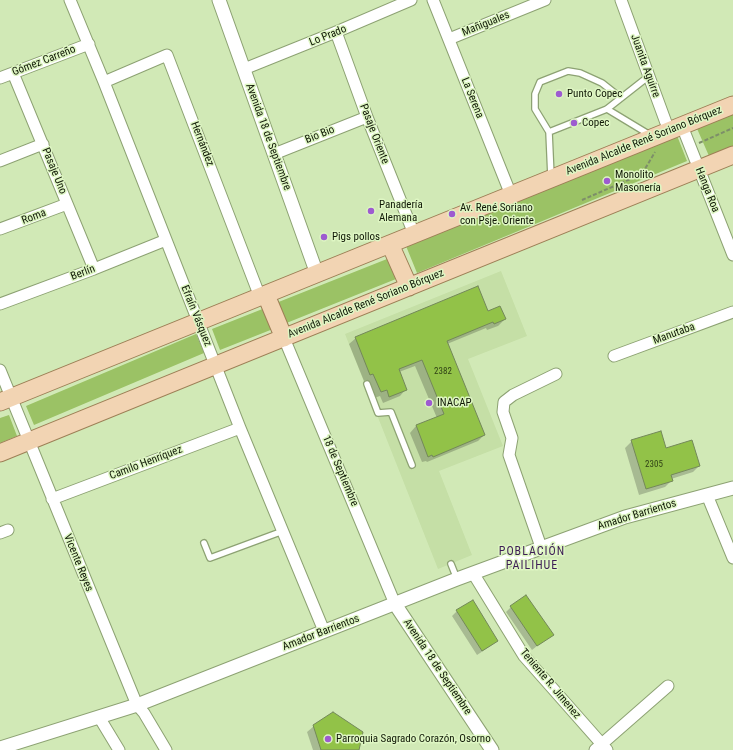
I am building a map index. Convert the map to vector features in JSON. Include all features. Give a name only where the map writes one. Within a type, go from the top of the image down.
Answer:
[{"type":"main road","name":"Avenida Alcalde René Soriano Bórquez","points":[[5,400],[733,105]]},
{"type":"main road","name":"Avenida Alcalde René Soriano Bórquez","points":[[0,453],[733,155]]},
{"type":"main road","points":[[390,244],[409,287]]},
{"type":"main road","points":[[263,296],[284,338]]},
{"type":"street","name":"Efraín Vásquez","points":[[70,0],[89,44],[215,366],[324,631]]},
{"type":"street","name":"Avenida 18 de Septiembre","points":[[219,0],[317,274]]},
{"type":"street","name":"Lo Prado","points":[[244,69],[411,0]]},
{"type":"street","name":"La Serena","points":[[433,0],[511,196]]},
{"type":"street","name":"Mañiguales","points":[[449,39],[545,0]]},
{"type":"street","name":"Juanita Aguirre","points":[[621,0],[668,131]]},
{"type":"street","name":"Pasaje Oriente","points":[[336,32],[367,117],[414,234]]},
{"type":"street","name":"Gómez Carreño","points":[[0,78],[89,44]]},
{"type":"street","name":"Hernández","points":[[104,82],[168,55],[263,296]]},
{"type":"street","name":"Pasaje Uno","points":[[13,73],[94,269]]},
{"type":"street","name":"Bio Bio","points":[[274,154],[367,117]]},
{"type":"street","name":"Hanga Roa","points":[[668,131],[690,147],[733,255]]},
{"type":"street","points":[[0,161],[43,144]]},
{"type":"street","name":"Roma","points":[[0,229],[67,204]]},
{"type":"street","name":"Berlín","points":[[0,304],[166,240]]},
{"type":"street","name":"Manutaba","points":[[614,356],[733,312]]},
{"type":"street","name":"18 de Septiembre","points":[[284,338],[395,604]]},
{"type":"street","name":"Vicente Reyes","points":[[0,370],[5,400],[28,442],[137,705],[144,713],[166,750]]},
{"type":"street","points":[[542,547],[509,455],[512,438],[503,412],[504,402],[513,395],[556,374]]},
{"type":"street","name":"Camilo Henríquez","points":[[52,499],[240,428]]},
{"type":"street","name":"Amador Barrientos","points":[[0,748],[137,705],[457,579],[625,517],[733,488]]},
{"type":"street","points":[[707,495],[733,558]]},
{"type":"street","name":"Teniente R. Jimenez","points":[[473,573],[524,656],[601,748]]},
{"type":"street","name":"Avenida 18 de Septiembre","points":[[395,604],[492,750]]},
{"type":"street","points":[[601,748],[668,686]]},
{"type":"street","points":[[99,717],[119,750]]},
{"type":"lane","points":[[552,178],[549,132],[535,109],[535,94],[540,82],[568,71],[591,77],[602,83],[621,98]]},
{"type":"lane","points":[[549,132],[607,109],[648,76]]},
{"type":"lane","points":[[607,109],[668,131]]},
{"type":"lane","points":[[367,384],[378,413],[391,412],[412,465]]},
{"type":"lane","points":[[204,543],[210,558],[283,530]]},
{"type":"lane","points":[[451,564],[457,579]]},
{"type":"path","points":[[690,147],[716,134],[733,128]]},
{"type":"shaded area","points":[[733,109],[733,146],[709,156],[695,124]]},
{"type":"shaded area","points":[[676,133],[687,161],[417,273],[406,246]]},
{"type":"shaded area","points":[[387,259],[396,279],[284,324],[276,303]]},
{"type":"shaded area","name":"INACAP","points":[[501,271],[527,336],[468,359],[503,446],[439,471],[472,555],[438,569],[345,334]]},
{"type":"shaded area","points":[[265,308],[273,329],[220,350],[212,329]]},
{"type":"shaded area","points":[[196,334],[204,353],[34,425],[26,406]]},
{"type":"shaded area","points":[[9,415],[17,436],[0,443],[0,418]]},
{"type":"building","name":"INACAP","points":[[478,286],[488,311],[500,306],[506,319],[494,324],[493,322],[447,341],[485,435],[433,457],[432,455],[428,457],[416,425],[444,414],[422,360],[399,369],[407,390],[389,397],[387,390],[381,392],[373,374],[370,375],[355,337]]},
{"type":"building","points":[[661,431],[666,448],[692,440],[700,466],[671,475],[673,481],[646,489],[631,440]]},
{"type":"building","points":[[526,595],[554,635],[537,646],[510,606]]},
{"type":"building","points":[[473,600],[498,641],[482,651],[456,610]]},
{"type":"building","points":[[333,712],[363,732],[359,750],[321,750],[313,725]]},
{"type":"place","name":"Punto Copec","points":[[559,94]]},
{"type":"place","name":"Copec","points":[[574,123]]},
{"type":"place","name":"Monolito Masonería","points":[[607,181]]},
{"type":"place","name":"Panadería Alemana","points":[[371,211]]},
{"type":"place","name":"Av. René Soriano con Psje. Oriente","points":[[452,214]]},
{"type":"place","name":"Pigs pollos","points":[[324,237]]},
{"type":"place","name":"INACAP","points":[[429,403]]},
{"type":"place","name":"Parroquia Sagrado Corazón, Osorno","points":[[328,739]]},
{"type":"district","name":"POBLACIÓN PAILIHUE","points":[[532,559]]}]
